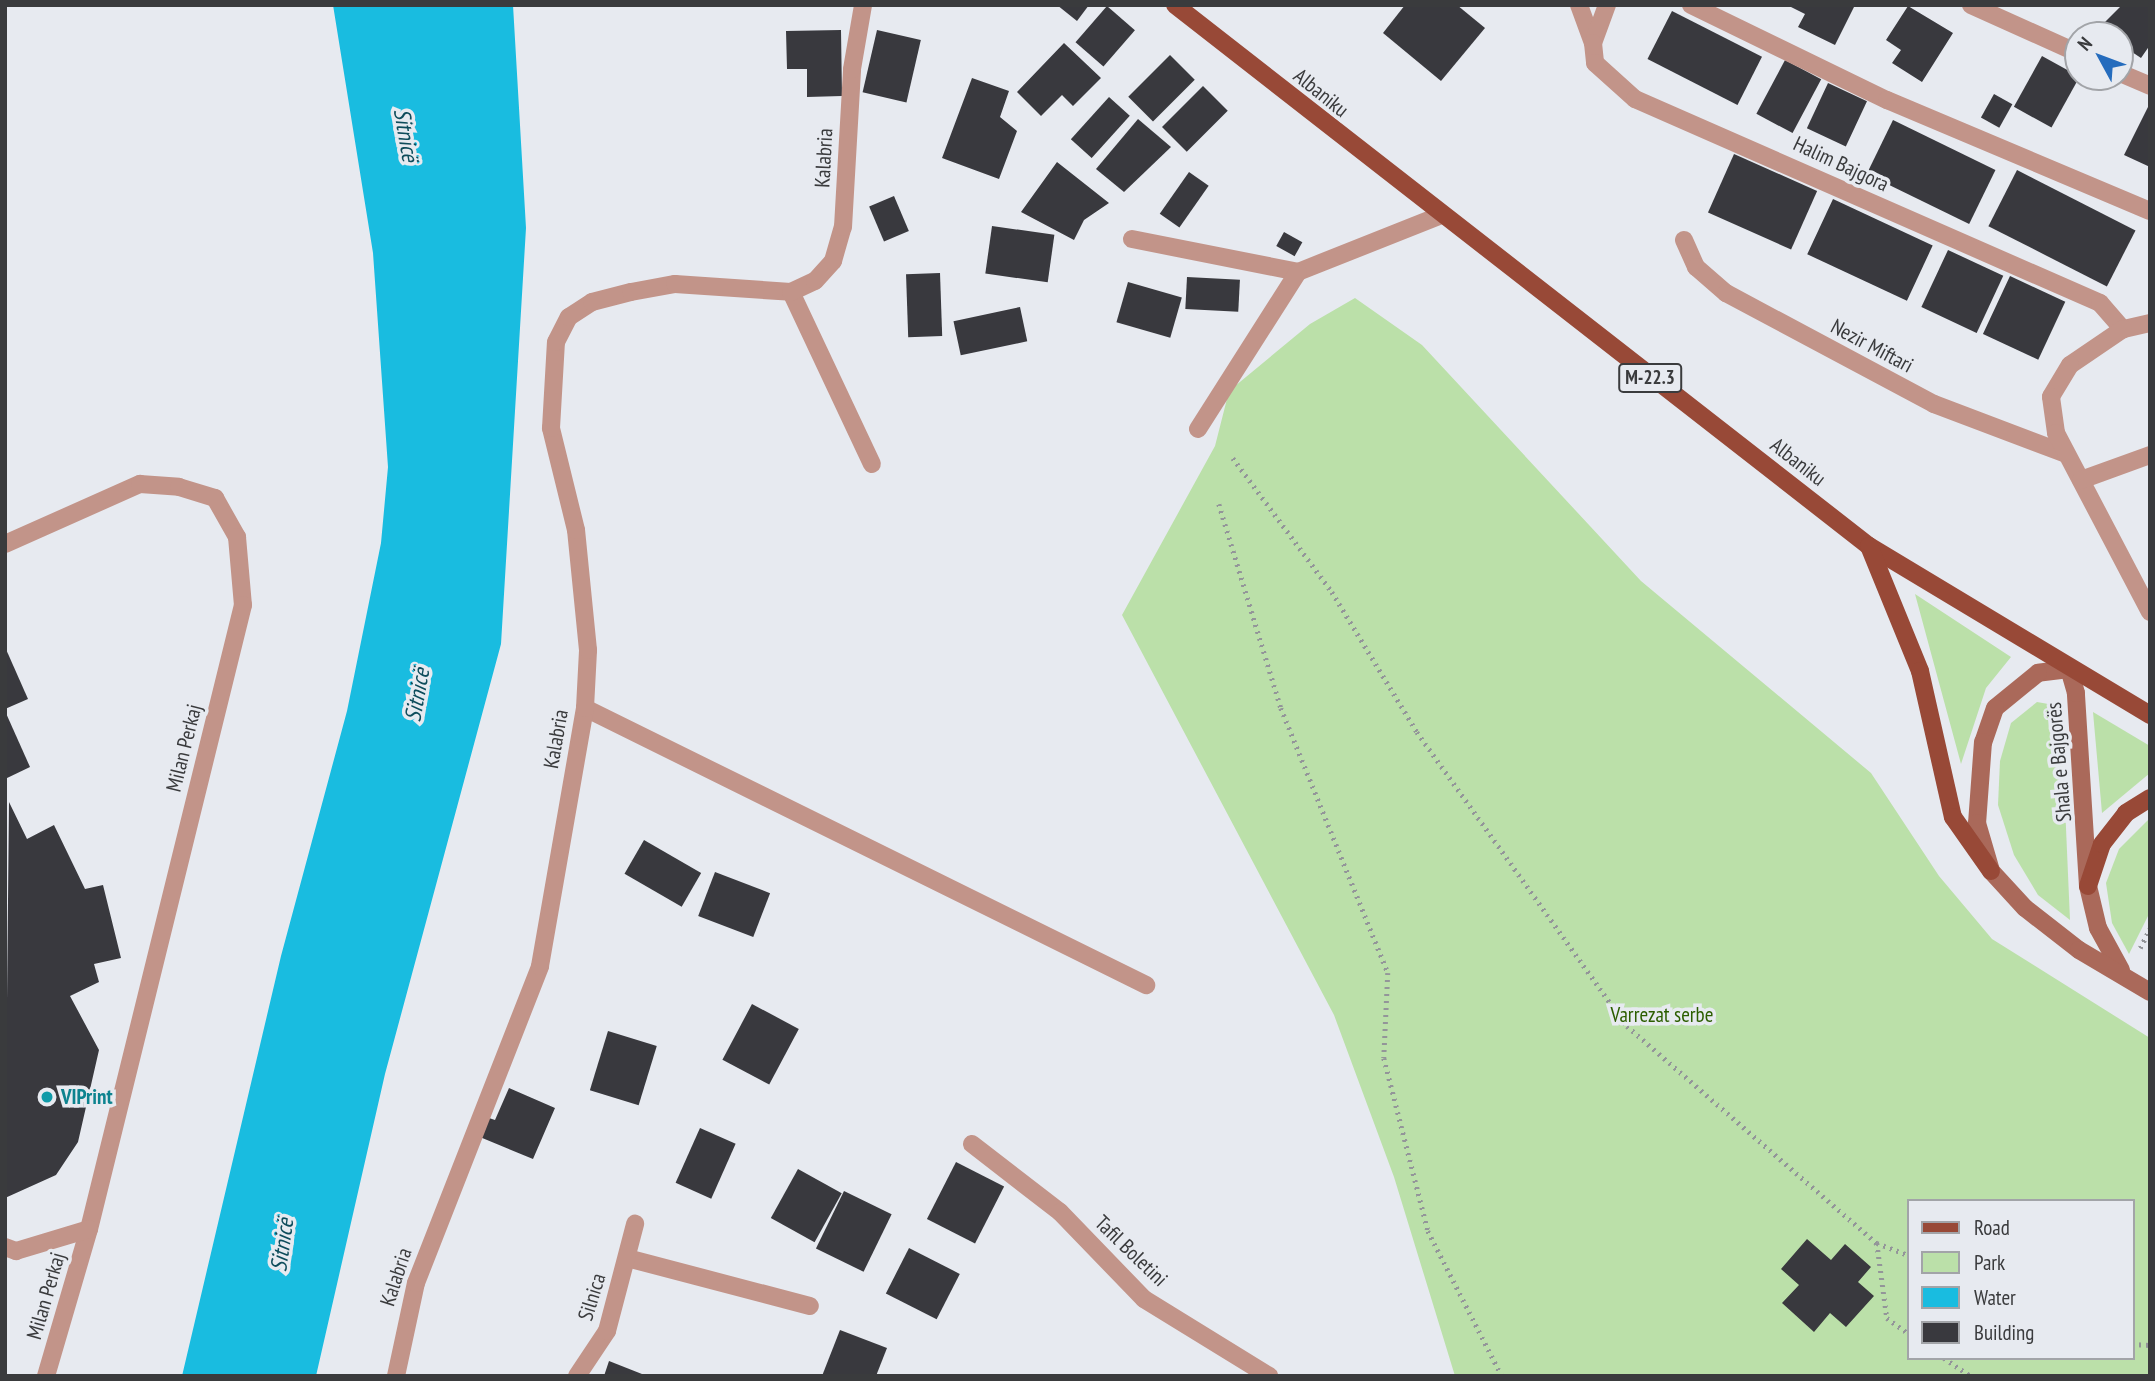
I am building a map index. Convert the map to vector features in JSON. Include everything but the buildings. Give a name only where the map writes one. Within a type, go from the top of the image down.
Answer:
[{"type":"main road","name":"Albaniku","points":[[1177,6],[1439,216],[1869,546],[2069,669],[2150,715]]},
{"type":"main road","points":[[1869,546],[1920,671],[1953,817],[1991,871]]},
{"type":"main road","name":"Shala e Bajgorës","points":[[2127,966],[2079,950],[2025,908],[1991,871],[1977,822],[1975,783],[1995,708],[2038,673],[2069,669],[2081,722],[2088,886],[2098,928],[2150,992]]},
{"type":"main road","points":[[2088,886],[2102,844],[2126,813],[2150,798]]},
{"type":"street","name":"Kalabria","points":[[396,1376],[416,1283],[540,966],[585,708],[588,650],[576,530],[551,428],[556,342],[569,317],[592,302],[631,292],[675,284],[791,292],[815,281],[833,261],[843,227],[852,69],[863,5]]},
{"type":"street","name":"Halim Bajgora","points":[[1579,5],[1594,43],[1595,62],[1635,99],[2100,303],[2123,330]]},
{"type":"street","points":[[1691,5],[1887,100],[2150,211]]},
{"type":"street","points":[[1971,5],[2064,47]]},
{"type":"street","points":[[1594,43],[1603,7]]},
{"type":"street","points":[[2134,79],[2150,86]]},
{"type":"street","points":[[1132,239],[1298,272],[1439,216]]},
{"type":"street","name":"Nezir Miftari","points":[[1684,240],[1696,267],[1726,293],[1934,404],[2066,454]]},
{"type":"street","points":[[1198,429],[1298,272]]},
{"type":"street","points":[[791,292],[872,464]]},
{"type":"street","points":[[2150,323],[2123,330],[2070,365],[2051,397],[2066,454],[2150,612]]},
{"type":"street","points":[[2081,480],[2150,455]]},
{"type":"street","name":"Milan Perkaj","points":[[5,544],[140,484],[215,498],[237,537],[243,605],[89,1229],[46,1376]]},
{"type":"street","points":[[585,708],[1146,985]]},
{"type":"street","name":"Tafil Boletini","points":[[972,1144],[1060,1212],[1144,1299],[1269,1376]]},
{"type":"street","name":"Silnica","points":[[577,1376],[607,1331],[635,1224]]},
{"type":"street","name":"Milan Perkaj","points":[[5,1247],[16,1251],[89,1229]]},
{"type":"street","points":[[627,1258],[810,1306]]},
{"type":"path","points":[[1233,458],[1332,592],[1417,732],[1627,1026],[1877,1243],[1906,1254]]},
{"type":"path","points":[[1219,504],[1281,708],[1388,973],[1384,1058],[1428,1231],[1502,1376]]},
{"type":"path","points":[[2127,966],[2150,929]]},
{"type":"path","points":[[1877,1243],[1887,1318],[1906,1332]]},
{"type":"path","points":[[1947,1360],[1971,1376]]},
{"type":"green space","name":"Varrezat serbe","points":[[1355,298],[1422,345],[1641,581],[1871,773],[1939,876],[1992,939],[2150,1038],[2150,1376],[1455,1376],[1394,1177],[1334,1015],[1122,615],[1215,446],[1229,391],[1310,324]]},
{"type":"green space","points":[[1915,594],[2011,657],[1986,688],[1961,764]]},
{"type":"green space","points":[[2037,702],[2054,705],[2062,736],[2070,920],[2038,895],[2014,855],[1998,805],[2000,761],[2011,723]]},
{"type":"green space","points":[[2093,712],[2150,746],[2150,773],[2102,813]]},
{"type":"green space","points":[[2150,818],[2150,912],[2129,954],[2112,923],[2106,883],[2119,849]]},
{"type":"water","name":"Sitnicë","points":[[333,5],[513,5],[526,228],[501,644],[385,1074],[316,1376],[182,1376],[281,956],[347,711],[381,543],[388,467],[373,253]]},
{"type":"place","name":"VIPrint","points":[[47,1097]]}]
